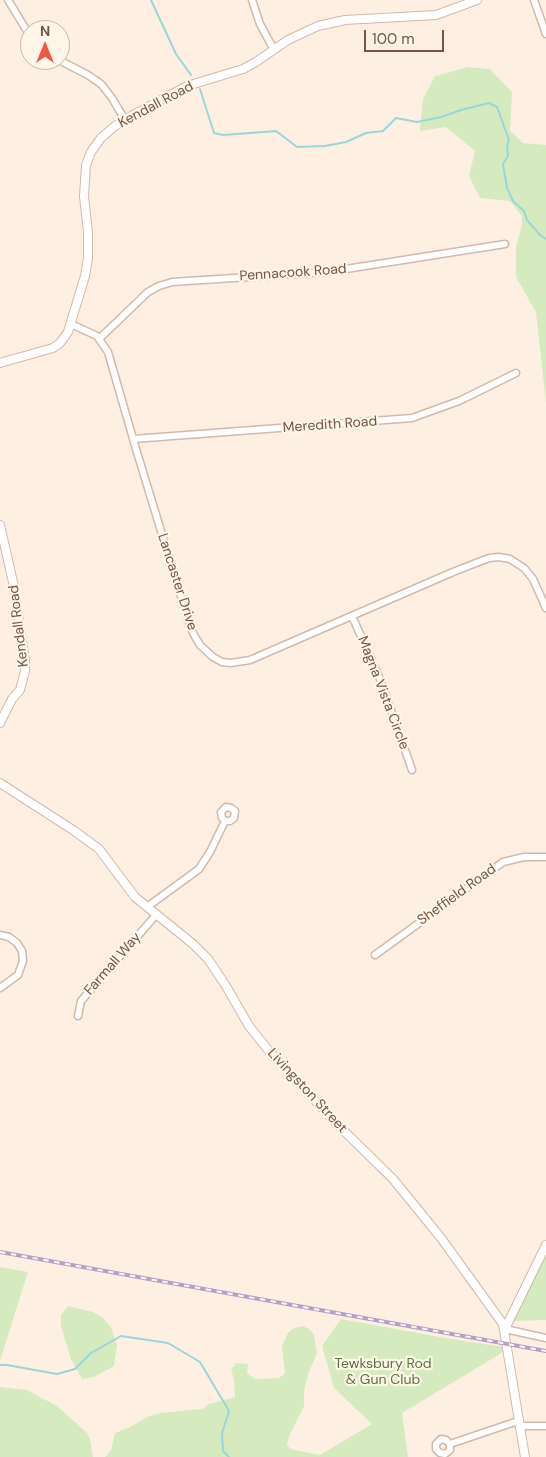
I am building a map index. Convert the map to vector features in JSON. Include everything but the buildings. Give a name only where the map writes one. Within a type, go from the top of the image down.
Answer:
[{"type":"street","points":[[8,0],[20,20]]},
{"type":"street","points":[[252,0],[260,24],[274,50]]},
{"type":"street","name":"Kendall Road","points":[[0,363],[53,348],[65,337],[71,324],[88,258],[88,232],[84,196],[86,165],[91,152],[102,138],[125,120],[187,86],[243,69],[288,40],[330,22],[364,18],[436,15],[477,0]]},
{"type":"street","points":[[534,0],[546,34]]},
{"type":"street","points":[[70,66],[101,84],[125,120]]},
{"type":"street","name":"Pennacook Road","points":[[99,339],[148,292],[172,282],[343,270],[506,244]]},
{"type":"street","points":[[71,324],[88,331],[99,339]]},
{"type":"street","name":"Lancaster Drive","points":[[99,339],[108,352],[190,626],[194,636],[206,652],[222,662],[250,660],[453,572],[495,557],[510,559],[528,571],[546,608]]},
{"type":"street","name":"Meredith Road","points":[[133,439],[412,418],[460,401],[516,372]]},
{"type":"street","name":"Kendall Road","points":[[0,525],[14,582],[25,671],[20,690],[12,699],[0,723]]},
{"type":"street","name":"Magna Vista Circle","points":[[352,616],[380,679],[412,770]]},
{"type":"street","name":"Livingston Street","points":[[0,783],[99,849],[135,897],[193,944],[208,960],[256,1035],[340,1126],[393,1179],[441,1238],[496,1313],[505,1329],[518,1423],[525,1457]]},
{"type":"street","points":[[147,907],[199,869],[210,852],[225,821]]},
{"type":"street","name":"Sheffield Road","points":[[375,955],[502,862],[524,857],[546,858]]},
{"type":"street","name":"Farmall Way","points":[[78,1016],[81,1001],[156,915]]},
{"type":"street","points":[[0,935],[9,937],[17,943],[22,952],[23,961],[18,974],[0,988]]},
{"type":"street","points":[[546,1245],[505,1329],[546,1338]]},
{"type":"street","points":[[450,1444],[518,1423],[546,1426]]},
{"type":"green space","points":[[468,67],[490,69],[512,92],[510,131],[523,143],[546,145],[546,403],[536,312],[516,277],[516,247],[522,225],[522,216],[510,201],[480,198],[469,176],[475,151],[446,127],[420,131],[423,99],[435,76]]},
{"type":"green space","points":[[546,1256],[546,1320],[513,1321]]},
{"type":"green space","points":[[0,1267],[28,1272],[0,1361]]},
{"type":"green space","points":[[68,1306],[93,1312],[103,1318],[111,1327],[117,1345],[114,1366],[94,1377],[82,1379],[71,1359],[61,1326],[61,1315]]},
{"type":"green space","name":"Tewksbury Rod & Gun Club","points":[[341,1319],[510,1348],[402,1413],[408,1457],[105,1457],[111,1450],[115,1433],[147,1417],[161,1413],[202,1409],[209,1404],[235,1397],[234,1379],[231,1370],[236,1363],[248,1364],[247,1373],[255,1379],[279,1378],[285,1373],[282,1346],[288,1333],[294,1328],[303,1326],[314,1335],[317,1353],[308,1374],[304,1392],[304,1406],[287,1444],[290,1449],[320,1455],[372,1424],[334,1388],[322,1346]]},
{"type":"green space","points":[[0,1387],[27,1390],[57,1406],[87,1433],[93,1457],[0,1457]]},
{"type":"waterway","points":[[151,0],[176,54],[191,75]]},
{"type":"waterway","points":[[200,89],[214,133],[223,135],[276,131],[297,147],[325,146],[346,142],[366,133],[383,131],[396,118],[417,122],[489,103],[497,107],[509,140],[507,146],[508,156],[503,164],[507,188],[513,201],[524,211],[527,220],[546,239]]},
{"type":"waterway","points":[[0,1365],[57,1374],[75,1369],[91,1353],[121,1336],[168,1343],[200,1362],[229,1411],[222,1433],[223,1451],[229,1457]]},
{"type":"railway","points":[[0,1252],[546,1351]]}]
